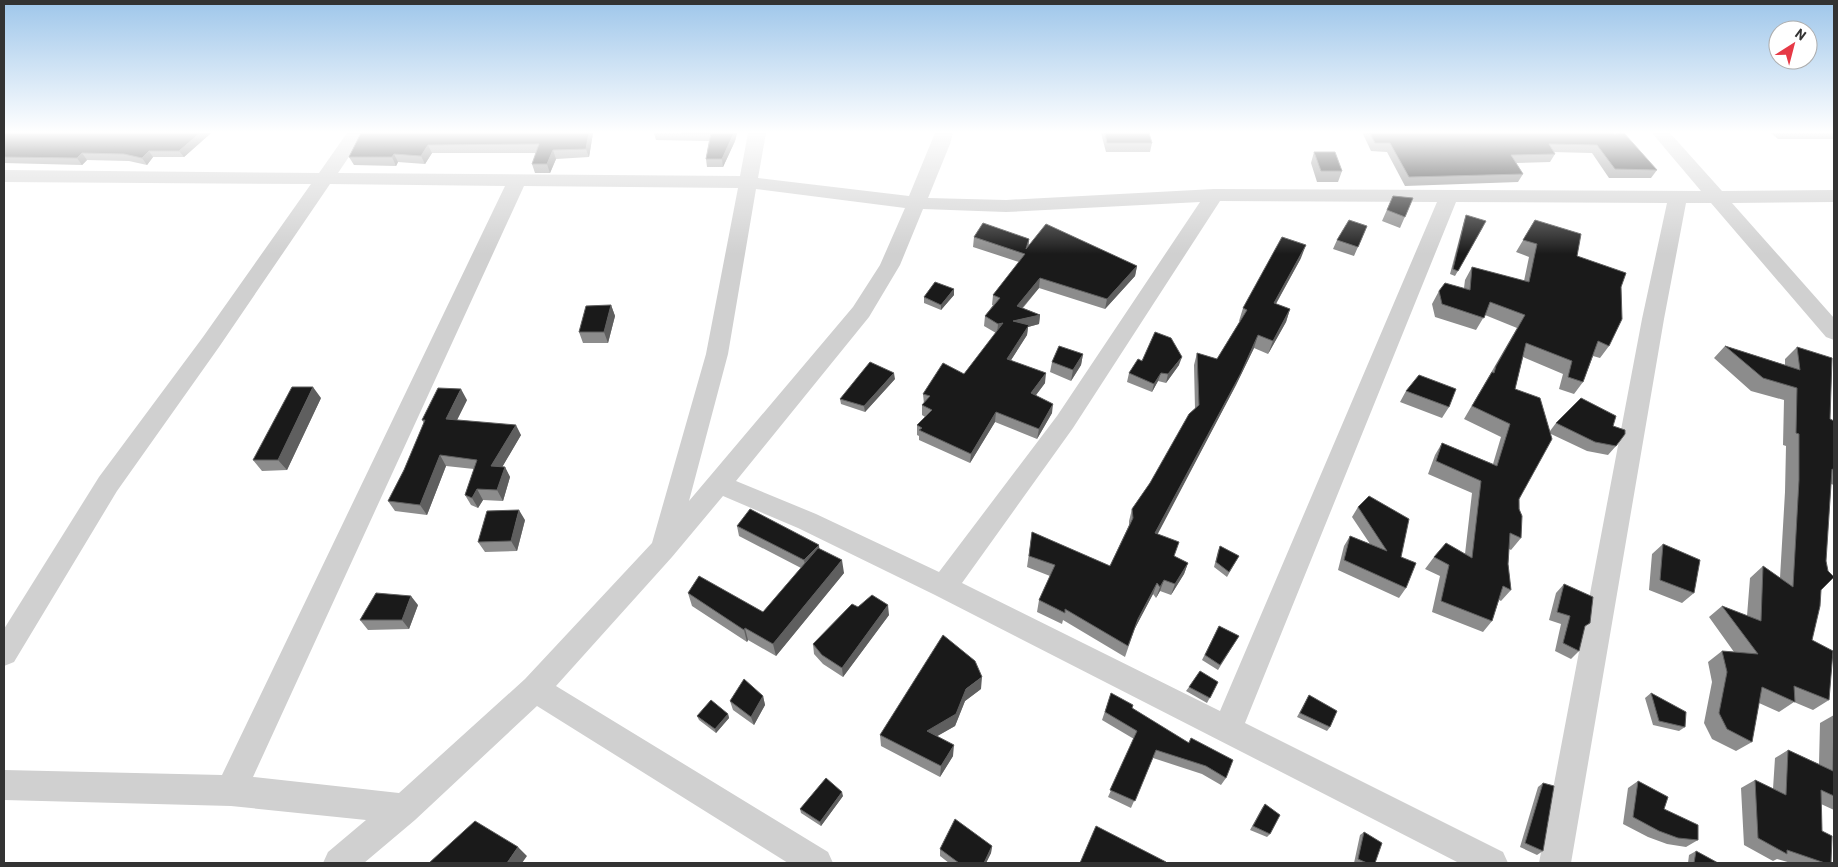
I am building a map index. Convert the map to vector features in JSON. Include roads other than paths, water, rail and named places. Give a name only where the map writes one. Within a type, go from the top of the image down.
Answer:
[{"type":"street","points":[[4,653],[108,484],[211,342],[329,173]]},
{"type":"street","points":[[663,549],[717,354],[750,173]]},
{"type":"street","points":[[339,863],[404,809],[535,689],[663,549],[719,484],[861,312],[890,266],[928,173]]},
{"type":"street","points":[[1696,173],[1834,332]]},
{"type":"street","points":[[4,176],[748,182],[915,203],[1006,206],[1214,196],[1834,196]]},
{"type":"street","points":[[231,791],[518,180]]},
{"type":"street","points":[[944,587],[1065,422],[1214,196]]},
{"type":"street","points":[[1227,730],[1448,197]]},
{"type":"street","points":[[1555,863],[1653,319],[1678,197]]},
{"type":"street","points":[[719,484],[807,521],[944,587],[1492,863]]},
{"type":"street","points":[[535,689],[817,863]]},
{"type":"street","points":[[4,785],[231,791],[295,796],[404,809]]}]
